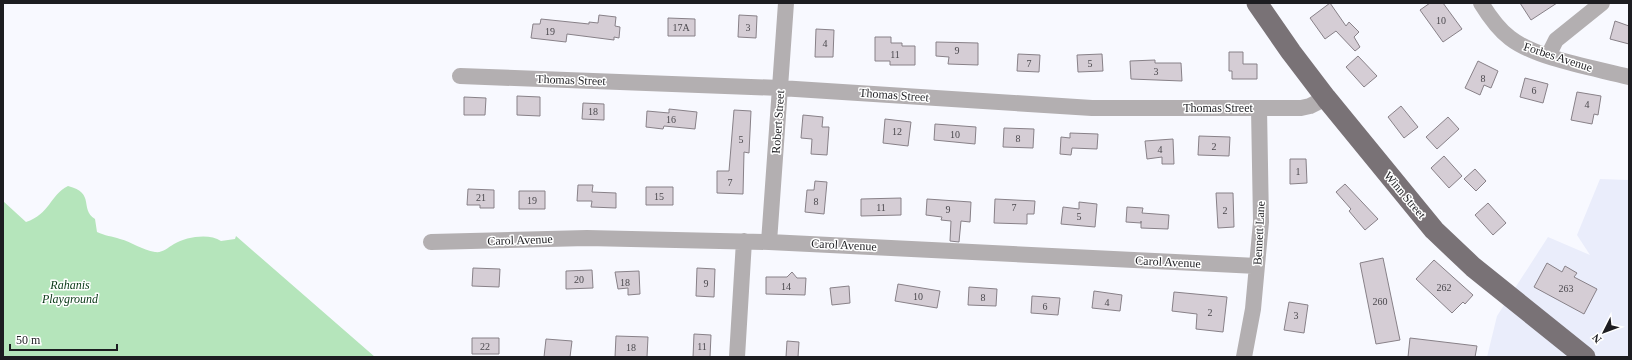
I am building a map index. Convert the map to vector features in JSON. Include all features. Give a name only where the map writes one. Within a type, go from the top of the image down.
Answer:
[{"type":"main road","name":"Winn Street","points":[[1257,3],[1291,52],[1326,98],[1404,195],[1447,244],[1473,267],[1585,357]]},
{"type":"street","name":"Robert Street","points":[[768,242],[786,3]]},
{"type":"street","name":"Forbes Avenue","points":[[1481,3],[1494,22],[1509,38],[1522,46],[1548,56],[1629,78]]},
{"type":"street","points":[[1548,56],[1556,40],[1602,3]]},
{"type":"street","name":"Thomas Street","points":[[460,76],[780,88],[1092,108],[1304,108],[1326,98]]},
{"type":"street","name":"Bennett Lane","points":[[1244,357],[1253,309],[1261,205],[1260,108]]},
{"type":"street","name":"Carol Avenue","points":[[431,242],[587,238],[744,241],[1257,266]]},
{"type":"street","points":[[737,357],[744,241]]},
{"type":"shaded area","points":[[1600,179],[1629,180],[1629,357],[1487,357],[1497,316],[1548,237],[1590,255],[1577,235]]},
{"type":"green space","name":"Rahanis Playground","points":[[68,186],[77,189],[85,197],[88,211],[95,219],[97,232],[124,240],[150,251],[160,252],[185,239],[210,237],[221,241],[235,239],[236,236],[375,357],[3,357],[3,201],[26,222],[34,219],[40,214],[57,194]]},
{"type":"building","points":[[1330,3],[1346,26],[1349,22],[1359,32],[1354,37],[1360,47],[1355,51],[1336,31],[1325,39],[1310,18]]},
{"type":"building","points":[[1430,3],[1443,3],[1462,29],[1443,42],[1420,10]]},
{"type":"building","points":[[1520,3],[1557,3],[1531,20]]},
{"type":"building","points":[[599,15],[616,17],[615,26],[620,27],[619,38],[614,37],[614,40],[567,34],[566,42],[531,38],[533,24],[540,24],[541,19],[589,24],[589,22],[598,23]]},
{"type":"building","points":[[739,15],[757,16],[756,38],[738,37]]},
{"type":"building","points":[[668,18],[695,19],[695,36],[668,36]]},
{"type":"building","points":[[1615,21],[1629,26],[1629,44],[1610,39]]},
{"type":"building","points":[[816,29],[834,30],[833,57],[815,57]]},
{"type":"building","points":[[875,37],[891,37],[891,43],[902,43],[902,46],[915,46],[915,65],[890,65],[890,61],[875,61]]},
{"type":"building","points":[[936,42],[978,43],[978,65],[948,64],[949,57],[936,56]]},
{"type":"building","points":[[1229,52],[1243,52],[1243,64],[1257,64],[1257,79],[1232,79],[1232,71],[1229,71]]},
{"type":"building","points":[[1018,54],[1040,55],[1039,72],[1017,71]]},
{"type":"building","points":[[1102,54],[1103,71],[1078,72],[1077,55]]},
{"type":"building","points":[[1358,56],[1377,76],[1364,87],[1346,67]]},
{"type":"building","points":[[1155,60],[1155,63],[1181,63],[1182,81],[1131,79],[1130,61]]},
{"type":"building","points":[[1478,61],[1498,71],[1491,88],[1484,85],[1480,95],[1465,88]]},
{"type":"building","points":[[1525,78],[1548,84],[1543,103],[1520,97]]},
{"type":"building","points":[[1577,92],[1601,96],[1598,115],[1594,114],[1592,124],[1571,120]]},
{"type":"building","points":[[517,96],[540,97],[540,116],[517,115]]},
{"type":"building","points":[[464,97],[486,98],[485,115],[464,115]]},
{"type":"building","points":[[583,103],[604,104],[604,120],[582,119]]},
{"type":"building","points":[[1401,106],[1418,127],[1404,138],[1388,117]]},
{"type":"building","points":[[669,109],[697,112],[695,129],[664,126],[663,129],[646,127],[647,111],[669,113]]},
{"type":"building","points":[[734,110],[751,111],[749,153],[744,152],[743,194],[717,193],[717,171],[729,171]]},
{"type":"building","points":[[803,115],[823,117],[822,127],[829,127],[827,155],[811,154],[812,139],[801,138]]},
{"type":"building","points":[[1448,117],[1459,129],[1437,149],[1426,137]]},
{"type":"building","points":[[885,119],[911,122],[908,146],[883,143]]},
{"type":"building","points":[[935,124],[976,127],[975,144],[934,140]]},
{"type":"building","points":[[1004,128],[1034,129],[1033,148],[1003,147]]},
{"type":"building","points":[[1070,133],[1098,134],[1097,149],[1072,148],[1071,155],[1060,154],[1061,137],[1070,138]]},
{"type":"building","points":[[1199,136],[1230,137],[1229,156],[1198,155]]},
{"type":"building","points":[[1173,139],[1174,164],[1162,164],[1162,157],[1147,159],[1145,141]]},
{"type":"building","points":[[1444,156],[1462,176],[1449,188],[1431,168]]},
{"type":"building","points":[[1290,159],[1306,159],[1307,183],[1290,184]]},
{"type":"building","points":[[1475,169],[1486,181],[1476,191],[1464,179]]},
{"type":"building","points":[[815,181],[827,182],[824,214],[805,212],[807,190],[814,190]]},
{"type":"building","points":[[1345,184],[1378,219],[1365,230],[1349,211],[1351,209],[1336,192]]},
{"type":"building","points":[[578,185],[593,185],[592,192],[616,193],[616,208],[591,207],[592,201],[577,201]]},
{"type":"building","points":[[646,187],[673,187],[673,205],[646,205]]},
{"type":"building","points":[[468,189],[494,190],[494,208],[480,208],[480,205],[467,205]]},
{"type":"building","points":[[519,191],[545,191],[545,209],[519,209]]},
{"type":"building","points":[[1216,193],[1233,193],[1234,227],[1218,228]]},
{"type":"building","points":[[901,198],[901,215],[861,216],[861,199]]},
{"type":"building","points":[[927,199],[971,202],[970,222],[961,221],[959,242],[950,241],[951,221],[941,220],[942,217],[926,215]]},
{"type":"building","points":[[995,199],[1035,201],[1034,214],[1027,214],[1027,224],[994,223]]},
{"type":"building","points":[[1079,202],[1097,204],[1095,227],[1061,224],[1063,207],[1079,209]]},
{"type":"building","points":[[1488,203],[1506,223],[1493,235],[1475,215]]},
{"type":"building","points":[[1127,207],[1143,208],[1142,213],[1169,215],[1168,229],[1141,228],[1141,223],[1126,222]]},
{"type":"building","points":[[1383,258],[1400,340],[1376,344],[1360,263]]},
{"type":"building","points":[[1434,260],[1473,295],[1465,304],[1463,302],[1452,313],[1416,279]]},
{"type":"building","points":[[1547,263],[1562,272],[1565,266],[1577,273],[1574,277],[1597,289],[1584,314],[1534,287]]},
{"type":"building","points":[[473,268],[500,269],[499,287],[472,286]]},
{"type":"building","points":[[697,268],[715,269],[714,297],[696,296]]},
{"type":"building","points":[[592,270],[593,288],[566,289],[566,271]]},
{"type":"building","points":[[639,271],[640,294],[628,295],[628,288],[618,289],[615,272]]},
{"type":"building","points":[[792,272],[797,278],[806,278],[805,295],[766,294],[766,277],[787,277]]},
{"type":"building","points":[[898,284],[940,291],[937,308],[895,301]]},
{"type":"building","points":[[849,286],[850,303],[832,305],[830,288]]},
{"type":"building","points":[[969,287],[997,289],[996,306],[968,305]]},
{"type":"building","points":[[1094,291],[1122,295],[1120,311],[1092,308]]},
{"type":"building","points":[[1174,292],[1227,297],[1223,332],[1196,329],[1197,314],[1172,311]]},
{"type":"building","points":[[1032,296],[1060,298],[1058,315],[1031,313]]},
{"type":"building","points":[[1289,302],[1308,305],[1304,333],[1284,330]]},
{"type":"building","points":[[694,334],[711,335],[710,357],[693,357]]},
{"type":"building","points":[[616,336],[648,337],[647,357],[615,357]]},
{"type":"building","points":[[472,338],[499,338],[499,354],[472,354]]},
{"type":"building","points":[[1410,338],[1477,346],[1475,357],[1408,357]]},
{"type":"building","points":[[546,339],[572,341],[570,357],[544,357]]},
{"type":"building","points":[[787,341],[799,342],[798,357],[786,357]]}]
